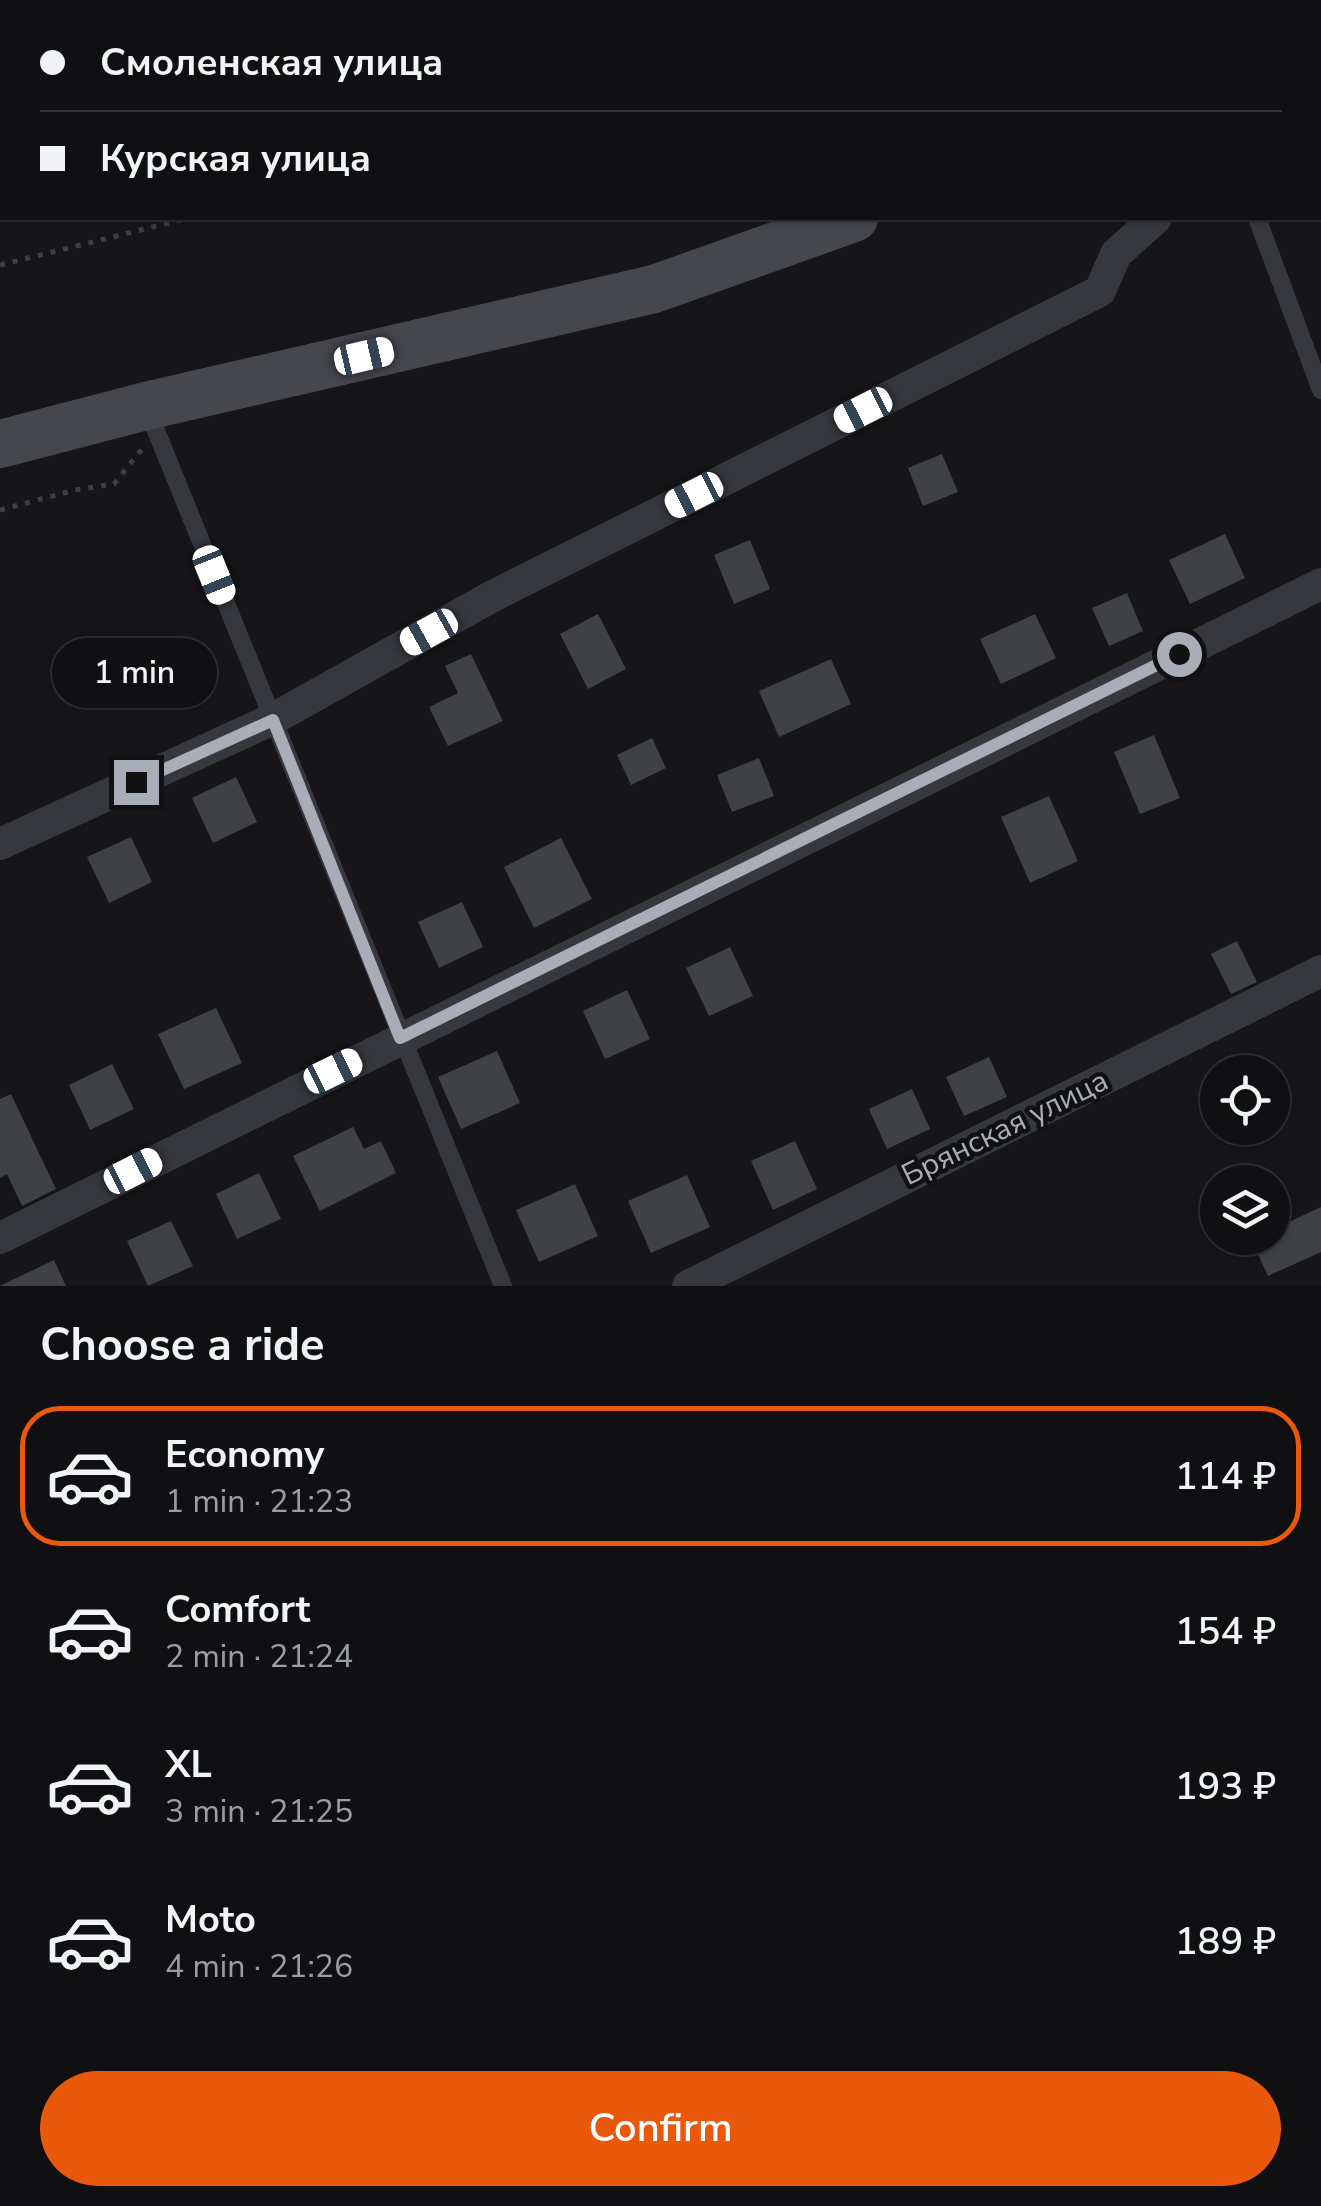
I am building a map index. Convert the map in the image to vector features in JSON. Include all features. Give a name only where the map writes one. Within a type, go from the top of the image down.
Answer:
[{"type":"street","points":[[0,444],[151,418],[654,289],[848,220]]},
{"type":"street","points":[[0,844],[273,720],[491,597],[1100,291],[1116,254],[1154,220]]},
{"type":"street","points":[[0,1238],[1321,584]]},
{"type":"street","name":"Брянская улица","points":[[688,1286],[1321,971]]},
{"type":"lane","points":[[1258,220],[1321,390]]},
{"type":"lane","points":[[151,418],[503,1286]]},
{"type":"path","points":[[0,265],[181,220]]},
{"type":"path","points":[[0,510],[114,484],[151,418]]},
{"type":"building","points":[[942,454],[958,492],[923,506],[908,468]]},
{"type":"building","points":[[1225,534],[1245,578],[1190,604],[1169,560]]},
{"type":"building","points":[[750,540],[770,589],[734,604],[714,555]]},
{"type":"building","points":[[1127,593],[1143,631],[1109,646],[1092,608]]},
{"type":"building","points":[[598,614],[626,669],[588,689],[560,634]]},
{"type":"building","points":[[1035,614],[1056,658],[1001,684],[980,639]]},
{"type":"building","points":[[471,654],[503,721],[448,746],[429,707],[458,693],[445,666]]},
{"type":"building","points":[[831,659],[851,704],[779,737],[759,691]]},
{"type":"building","points":[[1154,735],[1180,798],[1140,814],[1114,752]]},
{"type":"building","points":[[652,738],[666,768],[631,785],[617,755]]},
{"type":"building","points":[[759,758],[774,796],[732,812],[717,775]]},
{"type":"building","points":[[236,777],[257,822],[213,843],[192,798]]},
{"type":"building","points":[[1049,796],[1078,861],[1030,883],[1001,817]]},
{"type":"building","points":[[131,837],[152,882],[109,903],[87,857]]},
{"type":"building","points":[[561,838],[592,899],[534,928],[504,867]]},
{"type":"building","points":[[462,902],[483,947],[439,968],[418,922]]},
{"type":"building","points":[[1237,941],[1257,982],[1231,994],[1211,954]]},
{"type":"building","points":[[730,947],[753,996],[709,1016],[686,968]]},
{"type":"building","points":[[627,990],[650,1039],[605,1059],[583,1011]]},
{"type":"building","points":[[216,1008],[242,1063],[184,1089],[158,1034]]},
{"type":"building","points":[[497,1051],[520,1103],[461,1129],[438,1077]]},
{"type":"building","points":[[989,1057],[1007,1097],[964,1116],[946,1077]]},
{"type":"building","points":[[112,1064],[134,1109],[90,1130],[69,1085]]},
{"type":"building","points":[[912,1089],[930,1129],[887,1149],[869,1109]]},
{"type":"building","points":[[11,1094],[56,1189],[22,1206],[7,1174],[0,1178],[0,1099]]},
{"type":"building","points":[[353,1127],[364,1149],[381,1141],[396,1173],[320,1211],[293,1156]]},
{"type":"building","points":[[795,1141],[817,1189],[773,1210],[751,1161]]},
{"type":"building","points":[[259,1173],[281,1219],[237,1239],[216,1194]]},
{"type":"building","points":[[687,1175],[710,1227],[651,1253],[628,1201]]},
{"type":"building","points":[[575,1184],[598,1236],[539,1262],[516,1210]]},
{"type":"building","points":[[1321,1207],[1321,1252],[1268,1276],[1258,1255],[1290,1255],[1290,1222]]},
{"type":"building","points":[[171,1221],[193,1266],[148,1286],[127,1241]]},
{"type":"building","points":[[54,1260],[66,1286],[0,1286]]},
{"type":"route","points":[[136,782],[273,720],[400,1038],[1179,654]]}]
